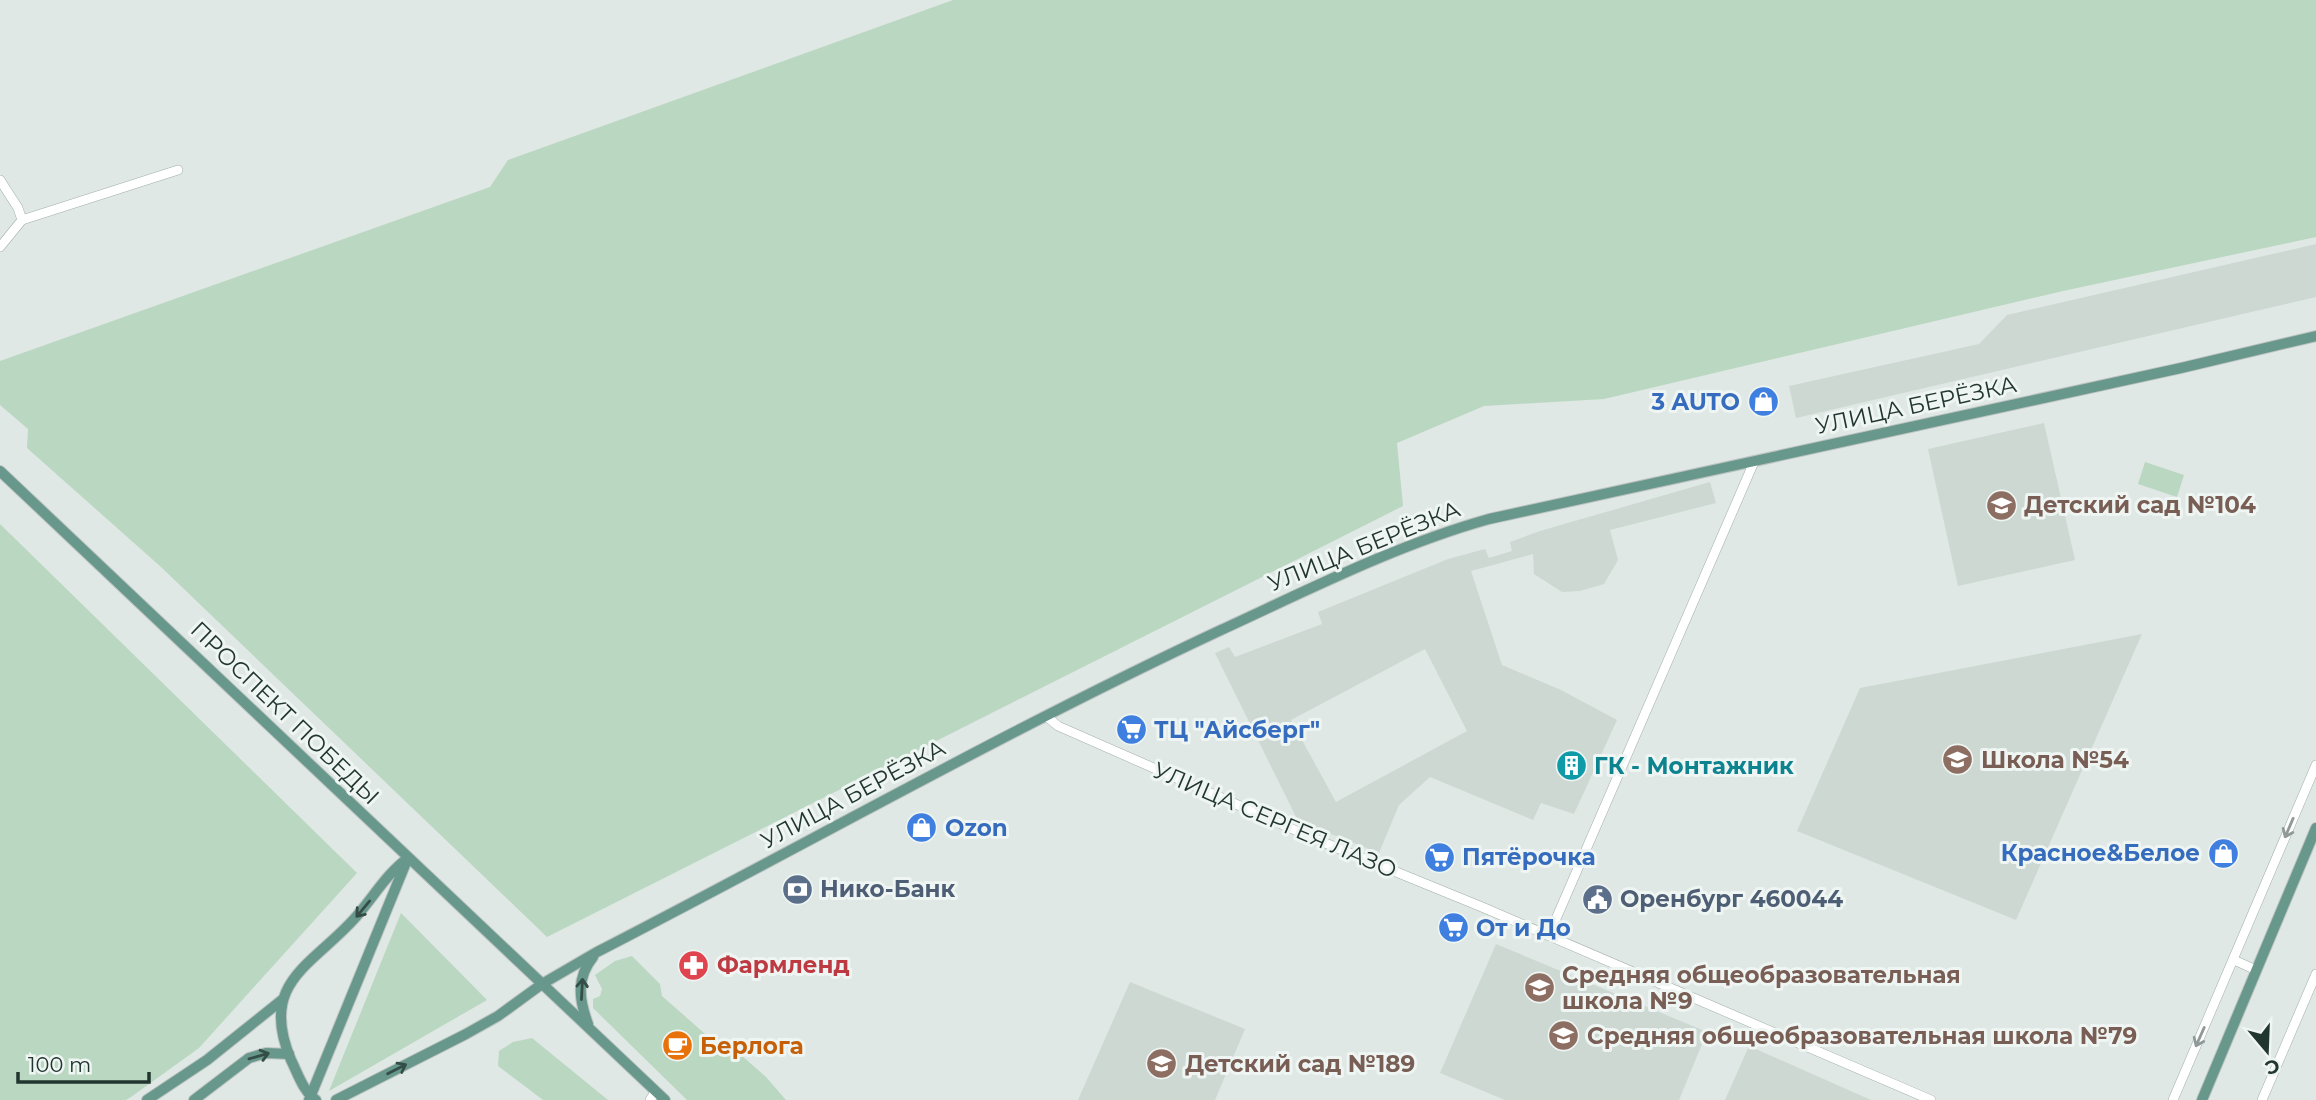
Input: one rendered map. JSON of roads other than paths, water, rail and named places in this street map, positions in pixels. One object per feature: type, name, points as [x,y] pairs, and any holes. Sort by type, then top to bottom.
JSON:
[{"type":"main road","name":"УЛИЦА БЕРЁЗКА","points":[[336,1100],[498,1016],[542,984],[597,952],[1046,716],[1161,658],[1293,597],[1447,531],[1530,509],[1754,462],[2316,336]]},
{"type":"main road","name":"ПРОСПЕКТ ПОБЕДЫ","points":[[0,471],[590,1028],[653,1095],[665,1100]]},
{"type":"main road","points":[[2202,1100],[2316,828]]},
{"type":"main road","points":[[312,1099],[289,1054],[282,1025],[282,1000],[289,983],[311,958],[347,927],[393,869],[408,858]]},
{"type":"main road","points":[[312,1099],[408,858]]},
{"type":"main road","points":[[590,1028],[581,1006],[580,984],[586,965],[597,952]]},
{"type":"main road","points":[[148,1100],[233,1041],[282,1000]]},
{"type":"main road","points":[[194,1100],[249,1058],[266,1052],[289,1054]]},
{"type":"street","points":[[0,247],[22,220],[178,170]]},
{"type":"street","points":[[0,180],[18,208],[22,220]]},
{"type":"street","points":[[1549,935],[1754,462]]},
{"type":"street","name":"УЛИЦА СЕРГЕЯ ЛАЗО","points":[[1046,716],[1058,726],[1213,796],[1549,935],[1931,1100]]},
{"type":"street","points":[[2173,1100],[2316,765]]},
{"type":"street","points":[[2234,960],[2256,970]]},
{"type":"street","points":[[2262,1100],[2316,974]]},
{"type":"place","name":"3 AUTO","points":[[1763,402]]},
{"type":"place","name":"Детский сад №104","points":[[2001,505]]},
{"type":"place","name":"ТЦ \"Айсберг\"","points":[[1131,730]]},
{"type":"place","name":"Школа №54","points":[[1958,760]]},
{"type":"place","name":"ГК - Монтажник","points":[[1571,766]]},
{"type":"place","name":"Ozon","points":[[922,828]]},
{"type":"place","name":"Красное&Белое","points":[[2223,853]]},
{"type":"place","name":"Пятёрочка","points":[[1439,857]]},
{"type":"place","name":"Нико-Банк","points":[[797,889]]},
{"type":"place","name":"Оренбург 460044","points":[[1597,899]]},
{"type":"place","name":"От и До","points":[[1453,928]]},
{"type":"place","name":"Фармленд","points":[[694,965]]},
{"type":"place","name":"Средняя общеобразовательная школа №9","points":[[1539,988]]},
{"type":"place","name":"Средняя общеобразовательная школа №79","points":[[1564,1036]]},
{"type":"place","name":"Берлога","points":[[677,1046]]},
{"type":"place","name":"Детский сад №189","points":[[1162,1064]]}]
